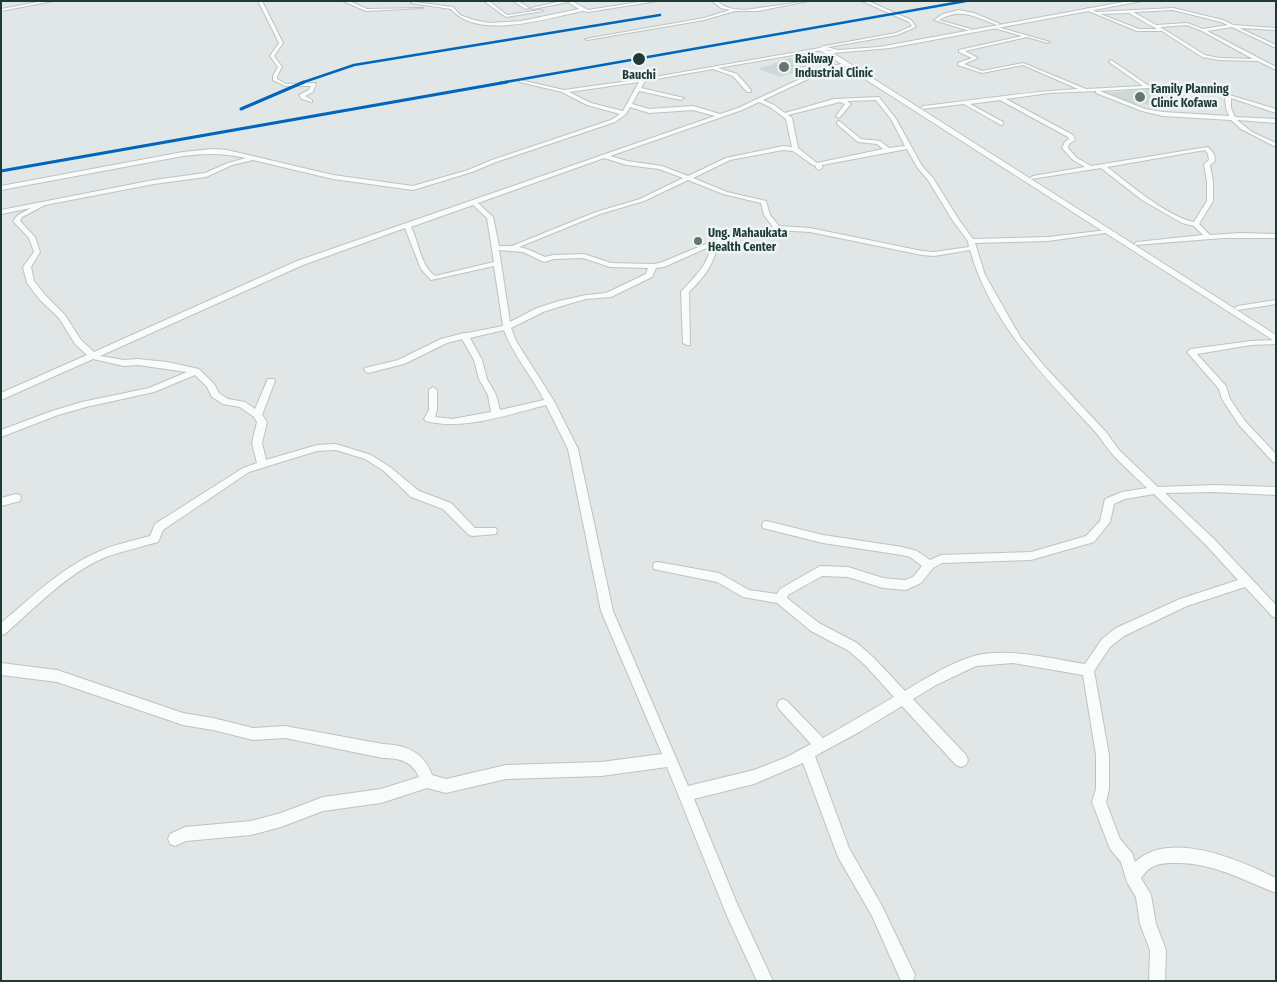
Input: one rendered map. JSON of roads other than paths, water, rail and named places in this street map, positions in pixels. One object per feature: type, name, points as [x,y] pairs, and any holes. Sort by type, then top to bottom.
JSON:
[{"type":"street","points":[[17,1],[29,5]]},
{"type":"street","points":[[1,10],[51,1]]},
{"type":"street","points":[[260,1],[281,43],[272,56],[280,67],[275,79],[282,84],[314,84],[311,91],[302,95],[310,101]]},
{"type":"street","points":[[345,1],[366,10],[428,8],[456,13],[463,17],[493,24],[655,1]]},
{"type":"street","points":[[487,2],[495,1]]},
{"type":"street","points":[[515,1],[527,8]]},
{"type":"street","points":[[543,1],[548,5],[576,7]]},
{"type":"street","points":[[500,12],[569,1],[583,10]]},
{"type":"street","points":[[714,1],[720,7],[733,11]]},
{"type":"street","points":[[587,39],[710,18],[733,11],[766,8],[806,1]]},
{"type":"street","points":[[830,50],[843,45],[905,32],[914,28],[910,20],[878,4],[864,1]]},
{"type":"street","points":[[830,50],[868,50],[1127,1]]},
{"type":"street","points":[[1090,8],[1140,1]]},
{"type":"street","points":[[487,2],[506,16],[576,7]]},
{"type":"street","points":[[413,3],[452,8],[456,13]]},
{"type":"street","points":[[760,4],[766,8]]},
{"type":"street","points":[[1090,8],[1096,13],[1138,30],[1163,30]]},
{"type":"street","points":[[970,30],[936,20],[939,15],[960,10],[996,26],[1048,42]]},
{"type":"street","points":[[1096,13],[1172,10],[1222,21],[1276,47]]},
{"type":"street","points":[[1129,12],[1163,30],[1204,56],[1219,59],[1259,60]]},
{"type":"street","points":[[974,21],[983,19]]},
{"type":"street","points":[[955,25],[964,23]]},
{"type":"street","points":[[1156,26],[1187,24],[1203,30],[1276,69]]},
{"type":"street","points":[[564,91],[643,80],[810,51],[876,46],[996,26]]},
{"type":"street","points":[[1203,30],[1233,26],[1276,29]]},
{"type":"street","points":[[1251,34],[1270,38]]},
{"type":"street","points":[[1027,36],[960,51],[976,58],[960,64],[982,72],[1023,64],[1086,90]]},
{"type":"street","points":[[830,50],[843,45]]},
{"type":"street","points":[[830,50],[844,63],[1276,341]]},
{"type":"street","points":[[830,50],[1276,333]]},
{"type":"street","points":[[1111,61],[1148,88]]},
{"type":"street","points":[[1,397],[94,357],[300,263],[720,116],[760,101],[817,73],[844,63]]},
{"type":"street","points":[[714,68],[735,75],[750,91]]},
{"type":"street","points":[[1,188],[200,151],[226,152],[333,177],[414,188],[601,126],[622,115],[643,80]]},
{"type":"street","points":[[522,81],[564,91],[588,104],[622,115],[693,108],[720,116]]},
{"type":"street","points":[[924,108],[1043,92],[1148,88],[1214,88],[1226,95],[1276,111]]},
{"type":"street","points":[[637,89],[681,98]]},
{"type":"street","points":[[1095,90],[1153,112],[1276,121]]},
{"type":"street","points":[[877,98],[876,96],[889,91]]},
{"type":"street","points":[[1226,95],[1230,118],[1244,129],[1276,145]]},
{"type":"street","points":[[785,114],[824,105],[831,101],[877,98]]},
{"type":"street","points":[[877,98],[893,119],[908,148],[945,200],[956,221],[972,244],[981,275],[1018,339],[1043,370],[1103,434],[1116,452],[1158,490],[1210,542],[1276,613]]},
{"type":"street","points":[[1000,98],[1071,136],[1072,140],[1067,143],[1066,148],[1075,159],[1090,168]]},
{"type":"street","points":[[839,116],[848,104],[842,100]]},
{"type":"street","points":[[760,101],[785,114],[791,122],[795,148]]},
{"type":"street","points":[[965,102],[1001,123]]},
{"type":"street","points":[[628,105],[649,111]]},
{"type":"street","points":[[678,109],[685,114]]},
{"type":"street","points":[[693,118],[700,123]]},
{"type":"street","points":[[840,124],[860,140],[878,142],[887,149]]},
{"type":"street","points":[[512,248],[598,213],[642,200],[719,162],[742,155],[783,148],[795,148],[817,166],[887,149],[908,148]]},
{"type":"street","points":[[1033,178],[1206,148],[1211,154],[1212,161],[1207,164],[1210,182],[1210,201],[1196,224]]},
{"type":"street","points":[[606,157],[627,163],[655,166],[689,177],[725,193],[764,202],[767,215],[777,228]]},
{"type":"street","points":[[1,212],[154,182],[206,175],[230,164],[254,159]]},
{"type":"street","points":[[1102,166],[1144,199],[1184,222],[1196,224],[1208,236]]},
{"type":"street","points":[[475,203],[490,217],[512,341],[550,400],[573,449],[607,611],[671,760],[732,911],[764,981]]},
{"type":"street","points":[[42,205],[20,216],[16,221],[32,237],[37,252],[27,267],[30,281],[43,298],[62,317],[78,342],[94,357],[124,362],[176,366],[196,372],[211,386],[215,395],[226,402],[242,404],[257,415],[262,422],[256,437],[256,446],[262,464]]},
{"type":"street","points":[[407,226],[413,235],[422,263],[429,276],[434,278],[497,263]]},
{"type":"street","points":[[495,248],[525,250],[544,260],[553,257],[584,256],[610,265],[653,266],[661,265],[716,242],[748,232],[777,228],[810,230],[934,254],[972,244],[1048,239],[1105,231]]},
{"type":"street","points":[[1137,244],[1208,236],[1254,234],[1276,236]]},
{"type":"street","points":[[687,343],[685,292],[709,266],[713,258],[716,242]]},
{"type":"street","points":[[368,370],[401,362],[434,344],[464,335],[508,327],[540,310],[562,303],[586,297],[608,295],[649,275],[653,266]]},
{"type":"street","points":[[1238,308],[1276,302]]},
{"type":"street","points":[[464,335],[478,360],[483,379],[492,395],[496,414]]},
{"type":"street","points":[[1276,341],[1191,352],[1223,388],[1226,399],[1242,422],[1276,460]]},
{"type":"street","points":[[1,434],[55,413],[85,404],[151,390],[196,372]]},
{"type":"street","points":[[257,415],[270,381]]},
{"type":"street","points":[[433,390],[433,410],[429,419],[452,422],[496,414],[550,400]]},
{"type":"street","points":[[1,630],[58,581],[82,565],[102,554],[154,539],[160,527],[180,512],[246,470],[317,448],[336,447],[368,457],[387,469],[415,494],[446,506],[473,532],[492,531]]},
{"type":"street","points":[[780,599],[784,592],[820,571],[848,572],[884,583],[906,584],[917,580],[929,565],[941,559],[1031,556],[1079,543],[1090,539],[1105,522],[1109,502],[1116,497],[1158,490],[1276,491]]},
{"type":"street","points":[[1,502],[16,498]]},
{"type":"street","points":[[768,525],[823,539],[902,551],[913,554],[929,565]]},
{"type":"street","points":[[658,566],[719,578],[747,594],[780,599],[815,627],[853,647],[870,661],[961,760]]},
{"type":"street","points":[[1157,981],[1158,950],[1148,924],[1143,895],[1132,877],[1127,858],[1115,844],[1100,802],[1104,790],[1102,760],[1088,670],[1106,642],[1120,632],[1184,602],[1246,582]]},
{"type":"street","points":[[1263,601],[1276,600]]},
{"type":"street","points":[[685,794],[754,777],[807,754],[932,681],[975,661],[1013,658],[1088,670]]},
{"type":"street","points":[[1,669],[57,676],[183,719],[253,734],[285,732],[383,751],[399,751],[413,758],[424,767],[427,781]]},
{"type":"street","points":[[782,705],[821,745]]},
{"type":"street","points":[[807,754],[843,852],[877,911],[889,941],[907,975]]},
{"type":"street","points":[[176,839],[184,834],[251,828],[281,820],[323,804],[381,796],[427,781],[446,786],[506,772],[601,769],[671,760]]},
{"type":"street","points":[[1132,877],[1150,859],[1179,856],[1224,862],[1276,886]]},
{"type":"place","name":"Bauchi","points":[[639,59]]},
{"type":"place","name":"Railway Industrial Clinic","points":[[784,67]]},
{"type":"place","name":"Family Planning Clinic Kofawa","points":[[1140,97]]},
{"type":"place","name":"Ung. Mahaukata Health Center","points":[[698,241]]}]
